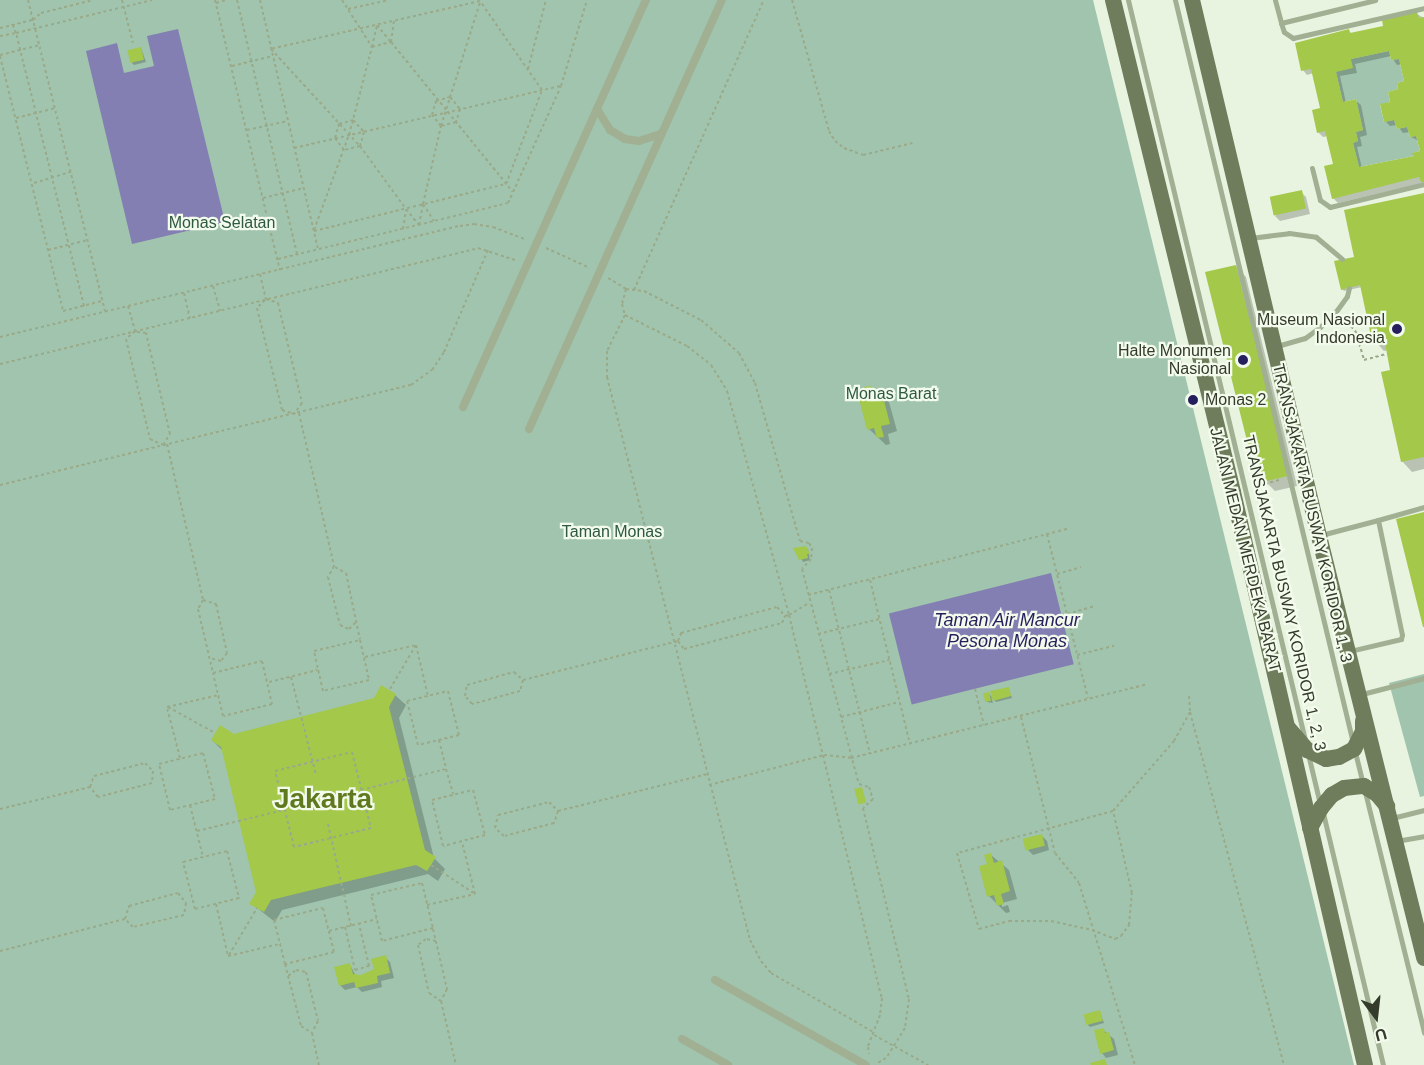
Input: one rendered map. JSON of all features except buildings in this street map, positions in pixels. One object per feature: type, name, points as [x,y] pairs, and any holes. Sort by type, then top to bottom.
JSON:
[{"type":"main road","name":"JALAN MEDAN MERDEKA BARAT","points":[[1113,0],[1288,728],[1365,1065]]},
{"type":"main road","points":[[1192,0],[1319,536],[1395,841],[1414,906],[1424,958]]},
{"type":"main road","points":[[1288,728],[1307,750],[1326,759],[1340,757],[1354,749],[1363,731],[1361,703]]},
{"type":"main road","points":[[1310,828],[1321,807],[1340,790],[1349,786],[1364,786],[1377,794],[1389,812]]},
{"type":"street","points":[[463,407],[646,0]]},
{"type":"street","points":[[529,429],[597,272],[722,0]]},
{"type":"street","points":[[597,109],[605,125],[625,139],[639,141],[661,134]]},
{"type":"street","points":[[715,980],[868,1060]]},
{"type":"street","points":[[682,1039],[728,1065]]},
{"type":"lane","name":"TRANSJAKARTA BUSWAY KORIDOR 1, 2, 3","points":[[1128,0],[1383,1065]]},
{"type":"lane","name":"TRANSJAKARTA BUSWAY KORIDOR 1, 3","points":[[1175,0],[1424,1033]]},
{"type":"lane","points":[[1275,0],[1284,32],[1293,38],[1424,9]]},
{"type":"lane","points":[[1281,23],[1376,0]]},
{"type":"lane","points":[[1312,168],[1320,200],[1330,207],[1424,184]]},
{"type":"lane","points":[[1248,238],[1289,233],[1316,237],[1342,260]]},
{"type":"lane","points":[[1275,346],[1305,338],[1337,310],[1349,288]]},
{"type":"lane","points":[[1319,536],[1424,507]]},
{"type":"lane","points":[[1348,651],[1401,639],[1402,635],[1378,520]]},
{"type":"lane","points":[[1361,703],[1424,678]]},
{"type":"lane","points":[[1389,812],[1424,810]]},
{"type":"lane","points":[[1395,841],[1424,836]]},
{"type":"path","points":[[28,0],[105,312]]},
{"type":"path","points":[[0,28],[33,20],[41,13],[93,0]]},
{"type":"path","points":[[122,0],[133,43]]},
{"type":"path","points":[[0,36],[152,0]]},
{"type":"path","points":[[226,0],[216,1],[280,270]]},
{"type":"path","points":[[237,0],[297,254]]},
{"type":"path","points":[[260,0],[318,249]]},
{"type":"path","points":[[342,0],[372,47]]},
{"type":"path","points":[[348,9],[389,0]]},
{"type":"path","points":[[528,69],[546,0]]},
{"type":"path","points":[[278,259],[508,203],[561,86],[587,0]]},
{"type":"path","points":[[634,290],[764,0]]},
{"type":"path","points":[[792,0],[829,131],[835,141],[844,148],[863,155],[913,144]]},
{"type":"path","points":[[271,49],[480,1]]},
{"type":"path","points":[[480,1],[542,90]]},
{"type":"path","points":[[419,225],[441,126],[480,1]]},
{"type":"path","points":[[391,42],[394,21]]},
{"type":"path","points":[[13,25],[84,306]]},
{"type":"path","points":[[377,25],[446,113],[456,122],[513,192]]},
{"type":"path","points":[[314,231],[349,135],[377,25]]},
{"type":"path","points":[[372,47],[391,42]]},
{"type":"path","points":[[40,45],[0,56],[63,311],[102,301]]},
{"type":"path","points":[[271,49],[360,146],[419,225]]},
{"type":"path","points":[[231,66],[273,56]]},
{"type":"path","points":[[294,148],[561,86]]},
{"type":"path","points":[[506,184],[542,90]]},
{"type":"path","points":[[436,100],[450,97]]},
{"type":"path","points":[[450,97],[460,109]]},
{"type":"path","points":[[432,116],[436,100]]},
{"type":"path","points":[[16,118],[56,108]]},
{"type":"path","points":[[456,122],[460,109]]},
{"type":"path","points":[[432,116],[441,126]]},
{"type":"path","points":[[339,124],[353,120]]},
{"type":"path","points":[[353,120],[364,132]]},
{"type":"path","points":[[247,130],[288,121]]},
{"type":"path","points":[[441,126],[456,122]]},
{"type":"path","points":[[335,138],[339,124]]},
{"type":"path","points":[[360,146],[364,132]]},
{"type":"path","points":[[335,138],[344,150]]},
{"type":"path","points":[[344,150],[360,146]]},
{"type":"path","points":[[32,183],[71,172]]},
{"type":"path","points":[[314,231],[506,184]]},
{"type":"path","points":[[263,198],[304,188]]},
{"type":"path","points":[[423,204],[435,221]]},
{"type":"path","points":[[403,229],[406,209]]},
{"type":"path","points":[[0,337],[474,224],[493,227],[536,244],[597,272],[626,289],[644,291],[700,320],[733,348],[750,370],[800,542],[809,543],[812,548],[811,559],[802,569],[808,595],[859,784],[869,787],[873,799],[863,808],[909,999],[904,1028],[895,1046],[886,1058],[874,1065]]},
{"type":"path","points":[[48,250],[88,240]]},
{"type":"path","points":[[0,364],[478,248],[527,264]]},
{"type":"path","points":[[0,484],[411,385],[421,379],[444,352],[488,250]]},
{"type":"path","points":[[260,274],[266,299]]},
{"type":"path","points":[[213,286],[220,311]]},
{"type":"path","points":[[626,289],[622,304],[625,315],[607,351],[607,377],[746,927],[761,961],[771,973],[928,1065]]},
{"type":"path","points":[[184,293],[190,318]]},
{"type":"path","points":[[266,299],[278,303],[302,404],[294,414]]},
{"type":"path","points":[[266,299],[257,308],[265,342],[282,410],[294,414]]},
{"type":"path","points":[[128,306],[135,332]]},
{"type":"path","points":[[1337,310],[1356,332],[1364,360],[1387,354]]},
{"type":"path","points":[[625,315],[687,346],[711,365],[728,391],[789,615],[882,998],[874,1034],[868,1047],[868,1060]]},
{"type":"path","points":[[165,444],[150,439],[126,339],[135,332],[146,333],[170,434],[165,444],[204,600],[198,609],[223,716],[273,704],[262,661],[213,673]]},
{"type":"path","points":[[299,413],[334,566],[328,577],[340,625],[350,629],[357,621]]},
{"type":"path","points":[[1246,488],[1291,477]]},
{"type":"path","points":[[808,595],[1070,528]]},
{"type":"path","points":[[1047,534],[1088,698]]},
{"type":"path","points":[[334,566],[345,573],[369,680],[323,691],[314,651],[360,640]]},
{"type":"path","points":[[1057,574],[1081,567]]},
{"type":"path","points":[[869,579],[910,744]]},
{"type":"path","points":[[829,590],[870,754]]},
{"type":"path","points":[[204,600],[216,604],[227,653],[221,661],[210,658]]},
{"type":"path","points":[[784,616],[805,607],[810,602]]},
{"type":"path","points":[[1067,614],[1095,606]]},
{"type":"path","points":[[777,607],[784,616],[783,623],[684,649],[678,641],[681,633],[777,607]]},
{"type":"path","points":[[818,634],[879,619]]},
{"type":"path","points":[[523,680],[678,641]]},
{"type":"path","points":[[364,658],[416,645]]},
{"type":"path","points":[[390,689],[416,645]]},
{"type":"path","points":[[416,645],[428,696]]},
{"type":"path","points":[[1077,655],[1114,646]]},
{"type":"path","points":[[829,674],[889,660]]},
{"type":"path","points":[[267,683],[318,670]]},
{"type":"path","points":[[514,672],[523,680],[520,691],[472,704],[465,696],[467,685],[514,672]]},
{"type":"path","points":[[291,677],[316,775]]},
{"type":"path","points":[[709,785],[824,755],[851,758],[870,754],[1147,684]]},
{"type":"path","points":[[975,689],[984,725]]},
{"type":"path","points":[[448,691],[459,735],[418,745],[407,701],[428,696],[448,691]]},
{"type":"path","points":[[167,707],[219,695]]},
{"type":"path","points":[[1189,696],[1190,712],[1284,1065]]},
{"type":"path","points":[[840,717],[900,702]]},
{"type":"path","points":[[167,707],[215,733]]},
{"type":"path","points":[[167,707],[180,759]]},
{"type":"path","points":[[1113,812],[1132,893],[1129,925],[1121,936],[1115,939],[1092,930],[1051,921],[1009,921],[979,929],[957,853],[1113,812],[1174,741],[1190,712]]},
{"type":"path","points":[[1021,716],[1055,853],[1079,884],[1135,1065]]},
{"type":"path","points":[[439,740],[453,794]]},
{"type":"path","points":[[352,752],[371,828],[294,847],[275,771],[313,762],[352,752]]},
{"type":"path","points":[[203,753],[214,799],[190,805],[170,810],[159,764],[203,753]]},
{"type":"path","points":[[145,763],[153,771],[152,783],[98,797],[90,787],[94,776],[145,763]]},
{"type":"path","points":[[362,790],[446,769]]},
{"type":"path","points":[[558,811],[706,774]]},
{"type":"path","points":[[0,809],[90,787]]},
{"type":"path","points":[[473,790],[485,835],[462,841],[443,846],[432,800],[473,790]]},
{"type":"path","points":[[549,802],[558,811],[554,823],[504,836],[495,828],[498,815],[549,802]]},
{"type":"path","points":[[190,805],[203,856]]},
{"type":"path","points":[[197,831],[285,809]]},
{"type":"path","points":[[328,824],[351,926]]},
{"type":"path","points":[[462,841],[475,894]]},
{"type":"path","points":[[227,851],[239,898],[195,909],[183,862],[203,856],[227,851]]},
{"type":"path","points":[[431,865],[475,894]]},
{"type":"path","points":[[433,928],[382,941],[371,895],[422,883],[433,928],[447,989],[441,1001],[456,1065]]},
{"type":"path","points":[[178,893],[186,903],[184,915],[133,927],[125,919],[129,906],[178,893]]},
{"type":"path","points":[[427,905],[475,894]]},
{"type":"path","points":[[216,904],[228,956]]},
{"type":"path","points":[[228,956],[257,908]]},
{"type":"path","points":[[285,964],[334,952],[323,908],[274,920],[279,944],[301,1026],[312,1033]]},
{"type":"path","points":[[0,951],[125,919]]},
{"type":"path","points":[[329,932],[377,920]]},
{"type":"path","points":[[345,927],[355,970],[369,966],[359,924]]},
{"type":"path","points":[[436,941],[426,939],[418,945],[429,993],[441,1001]]},
{"type":"path","points":[[228,956],[279,944]]},
{"type":"path","points":[[288,976],[296,970],[306,972],[318,1021],[312,1033],[319,1065]]},
{"type":"green space","name":"Taman Monas","points":[[0,0],[1093,0],[1354,1065],[0,1065]]},
{"type":"green space","points":[[1389,51],[1391,60],[1399,59],[1404,81],[1397,83],[1398,89],[1388,92],[1390,102],[1380,105],[1384,122],[1394,120],[1397,129],[1407,127],[1410,137],[1416,136],[1420,151],[1413,153],[1414,156],[1359,167],[1353,143],[1358,141],[1356,132],[1363,130],[1356,99],[1343,102],[1336,72],[1351,59]]},
{"type":"green space","points":[[1424,674],[1424,796],[1420,797],[1389,683]]},
{"type":"water","points":[[178,29],[225,222],[132,244],[86,51],[117,43],[124,73],[154,66],[147,36]]},
{"type":"water","name":"Taman Air Mancur Pesona Monas","points":[[1051,573],[1074,664],[912,705],[889,613]]},
{"type":"place","name":"Museum Nasional Indonesia","points":[[1397,329]]},
{"type":"place","name":"Halte Monumen Nasional","points":[[1243,360]]},
{"type":"place","name":"Monas 2","points":[[1193,400]]},
{"type":"district","name":"Jakarta","points":[[323,799]]},
{"type":"park label","name":"Monas Selatan","points":[[222,223]]},
{"type":"park label","name":"Monas Barat","points":[[891,394]]}]
